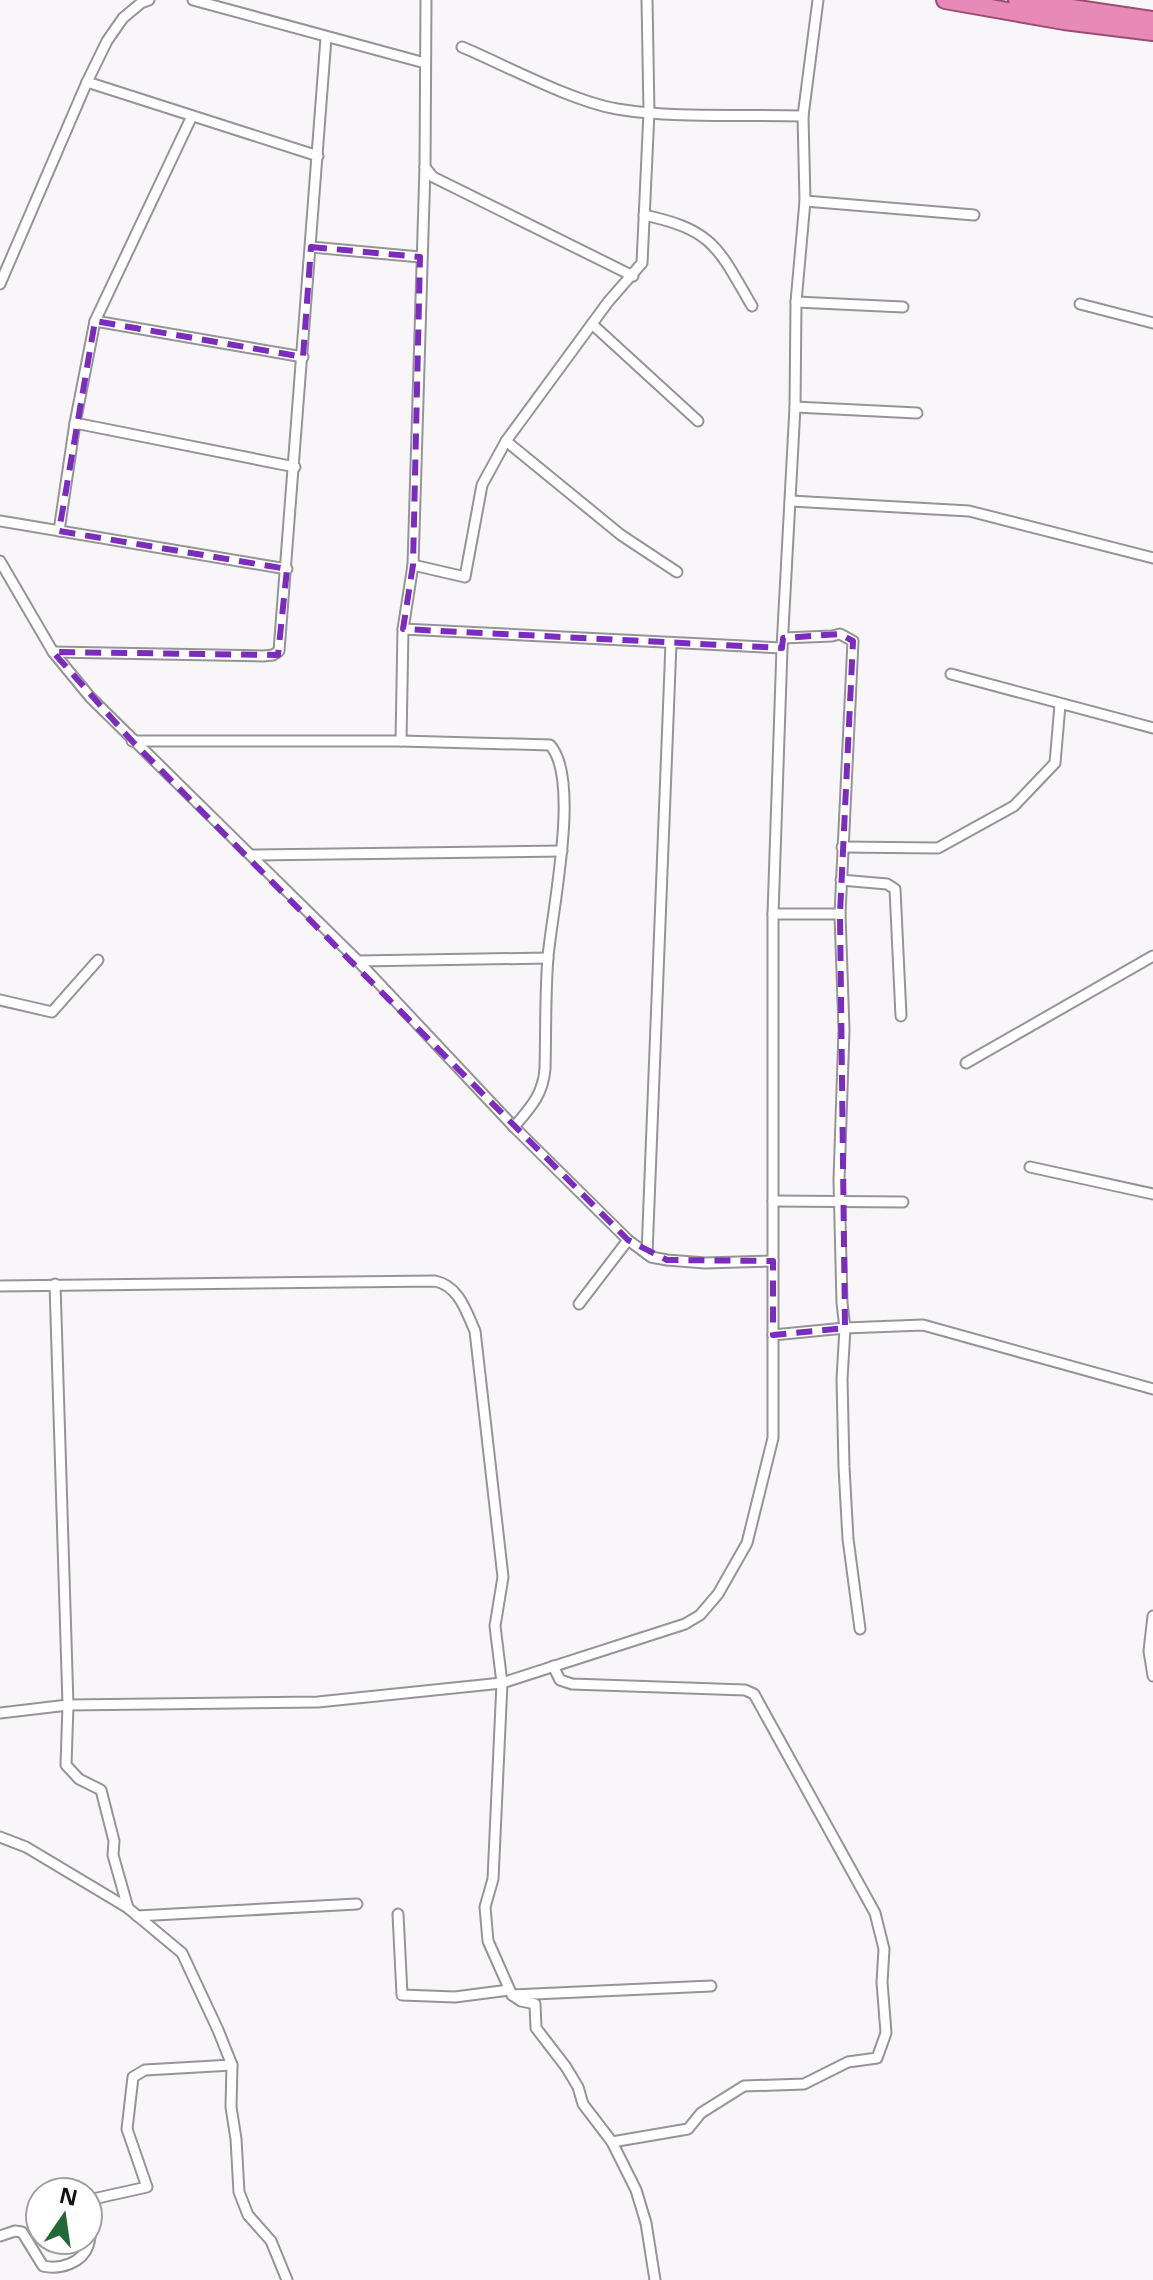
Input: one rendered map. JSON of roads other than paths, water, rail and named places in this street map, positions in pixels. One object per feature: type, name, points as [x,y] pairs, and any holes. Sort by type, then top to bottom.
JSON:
[{"type":"highway","points":[[945,0],[1064,21],[1153,32]]},
{"type":"highway","points":[[1017,0],[1153,20]]},
{"type":"street","points":[[0,284],[107,41],[123,18],[149,0]]},
{"type":"street","points":[[193,0],[425,63]]},
{"type":"street","points":[[401,741],[403,629],[413,565],[425,167],[426,0]]},
{"type":"street","points":[[413,565],[465,577],[482,485],[506,441],[608,302],[642,263],[649,112],[647,0]]},
{"type":"street","points":[[0,1713],[68,1705],[318,1702],[502,1683],[685,1624],[700,1615],[718,1594],[747,1543],[773,1438],[773,914],[782,643],[795,407],[796,302],[805,201],[803,116],[818,0]]},
{"type":"street","points":[[53,652],[273,655],[279,651],[326,38]]},
{"type":"street","points":[[462,47],[577,96],[615,108],[649,112],[803,116]]},
{"type":"street","points":[[87,82],[318,156]]},
{"type":"street","points":[[59,531],[75,423],[95,321],[192,116]]},
{"type":"street","points":[[425,167],[433,177],[633,276]]},
{"type":"street","points":[[805,201],[974,215]]},
{"type":"street","points":[[644,215],[677,222],[706,238],[730,269],[752,306]]},
{"type":"street","points":[[311,247],[420,257]]},
{"type":"street","points":[[796,302],[903,307]]},
{"type":"street","points":[[1080,304],[1153,323]]},
{"type":"street","points":[[95,321],[303,357]]},
{"type":"street","points":[[592,324],[698,421]]},
{"type":"street","points":[[795,407],[917,413]]},
{"type":"street","points":[[75,423],[295,467]]},
{"type":"street","points":[[506,441],[621,535],[677,572]]},
{"type":"street","points":[[791,501],[969,511],[1153,558]]},
{"type":"street","points":[[0,521],[287,569]]},
{"type":"street","points":[[0,561],[53,652],[90,697],[358,961],[514,1127],[628,1240],[647,1254],[683,1263],[773,1261]]},
{"type":"street","points":[[403,629],[671,643],[782,643],[840,634],[853,641],[840,914],[844,1030],[840,1200],[845,1328],[842,1379],[844,1467],[848,1539],[860,1629]]},
{"type":"street","points":[[647,1254],[671,643]]},
{"type":"street","points":[[951,674],[1153,728]]},
{"type":"street","points":[[842,847],[938,848],[1014,806],[1055,763],[1060,705]]},
{"type":"street","points":[[132,741],[401,741],[550,745],[563,769],[562,851],[548,958],[544,1086],[514,1127]]},
{"type":"street","points":[[251,855],[562,851]]},
{"type":"street","points":[[841,880],[887,884],[895,889],[901,1016]]},
{"type":"street","points":[[773,914],[840,914]]},
{"type":"street","points":[[966,1063],[1153,956]]},
{"type":"street","points":[[358,961],[548,958]]},
{"type":"street","points":[[0,1000],[52,1012],[98,960]]},
{"type":"street","points":[[1030,1167],[1153,1194]]},
{"type":"street","points":[[773,1201],[903,1202]]},
{"type":"street","points":[[579,1304],[628,1240]]},
{"type":"street","points":[[0,1286],[435,1281],[451,1288],[460,1300],[475,1331],[503,1577],[495,1626],[502,1683],[493,1879],[485,1907],[488,1941],[510,1993],[521,2001],[535,2004],[536,2028],[560,2056],[578,2087],[583,2104],[612,2142],[636,2190],[646,2223],[655,2280]]},
{"type":"street","points":[[55,1284],[68,1705],[66,1765],[79,1779],[101,1790],[114,1841],[113,1855],[128,1908]]},
{"type":"street","points":[[773,1335],[923,1325],[1153,1389]]},
{"type":"street","points":[[1153,1616],[1149,1651],[1153,1676]]},
{"type":"street","points":[[553,1666],[560,1680],[572,1684],[751,1692],[854,1871],[875,1913],[884,1949],[882,1982],[886,2033],[877,2058],[848,2062],[804,2084],[744,2086],[701,2113],[688,2129],[612,2142]]},
{"type":"street","points":[[0,1837],[26,1847],[128,1908],[182,1953],[232,2065],[231,2107],[239,2192],[250,2217],[271,2241],[287,2280]]},
{"type":"street","points":[[137,1916],[357,1904]]},
{"type":"street","points":[[398,1914],[402,1995],[455,1997],[711,1986]]},
{"type":"street","points":[[0,2236],[22,2232],[43,2266],[76,2261],[88,2247],[93,2199],[147,2187],[127,2129],[133,2077],[145,2070],[232,2065]]}]
